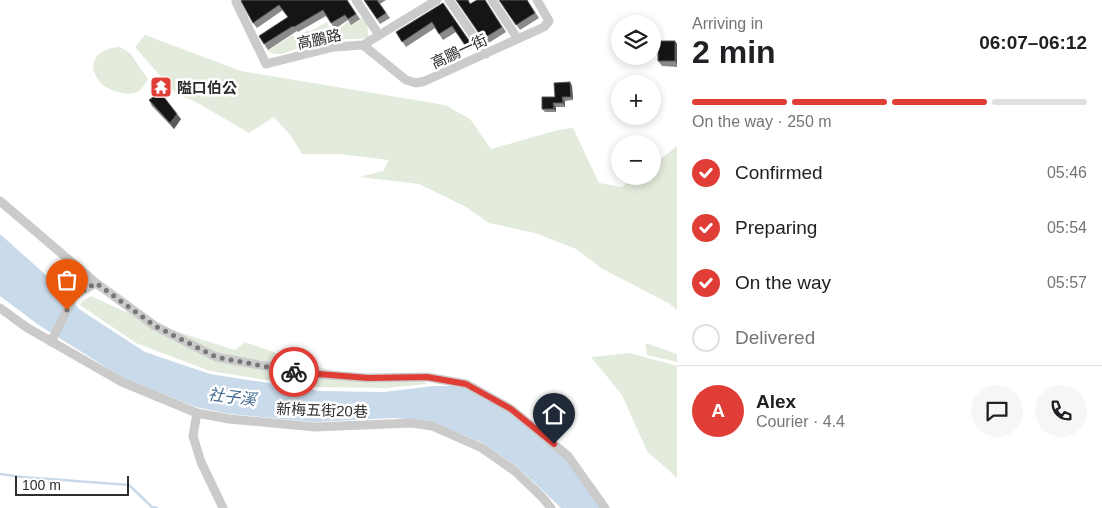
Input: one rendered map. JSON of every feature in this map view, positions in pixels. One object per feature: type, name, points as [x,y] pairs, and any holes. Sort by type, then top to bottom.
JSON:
[{"type":"street","name":"高鵬路","points":[[239,0],[236,2],[266,64],[334,47],[363,45],[437,0]]},
{"type":"street","points":[[356,0],[379,35]]},
{"type":"street","points":[[449,0],[486,54]]},
{"type":"street","points":[[492,0],[518,39]]},
{"type":"street","name":"高鵬一街","points":[[363,45],[406,80],[416,83],[425,81],[544,27],[549,21],[540,1]]},
{"type":"street","points":[[0,201],[96,283],[155,326],[216,357],[303,373],[368,378],[427,377],[466,384],[511,409],[568,456],[606,508]]},
{"type":"street","points":[[52,340],[74,296],[96,283]]},
{"type":"street","name":"新梅五街20巷","points":[[0,308],[26,327],[52,340],[122,382],[197,413],[229,419],[315,427],[412,423],[432,426],[482,448],[516,472],[551,508]]},
{"type":"street","points":[[197,413],[193,436],[202,462],[223,508]]},
{"type":"green space","points":[[362,18],[367,24],[369,38],[315,42],[282,54],[267,51],[293,35],[295,38],[327,22],[332,34],[349,21]]},
{"type":"green space","points":[[145,35],[241,71],[445,105],[470,119],[491,149],[558,130],[573,128],[599,183],[622,187],[625,185],[661,185],[661,159],[677,146],[677,310],[670,304],[601,268],[576,249],[535,233],[489,223],[466,207],[419,184],[360,177],[383,171],[389,160],[338,154],[302,154],[291,136],[274,117],[249,133],[196,102],[176,94],[135,47]]},
{"type":"green space","points":[[120,47],[130,53],[148,79],[141,89],[135,93],[126,94],[111,90],[103,85],[95,75],[93,68],[96,57],[106,50]]},
{"type":"green space","points":[[91,296],[162,326],[235,350],[245,342],[366,381],[421,380],[427,384],[384,388],[312,387],[210,371],[136,343],[80,305]]},
{"type":"green space","points":[[645,343],[677,354],[677,362],[647,355]]},
{"type":"green space","points":[[630,353],[677,366],[677,478],[647,451],[622,395],[591,357]]},
{"type":"water","points":[[0,234],[65,292],[79,309],[145,352],[210,374],[319,391],[384,392],[434,386],[466,386],[512,412],[566,457],[602,508],[561,508],[520,469],[483,443],[430,421],[394,418],[314,422],[229,414],[196,407],[125,379],[40,326],[0,296]]},
{"type":"building","points":[[242,0],[347,0],[356,14],[348,19],[345,15],[331,23],[323,10],[264,44],[259,36],[288,17],[279,5],[253,23]]},
{"type":"building","points":[[364,0],[377,0],[386,13],[377,19]]},
{"type":"building","points":[[456,0],[468,0],[470,4],[477,0],[485,0],[502,27],[483,39]]},
{"type":"building","points":[[499,0],[527,0],[535,13],[516,25]]},
{"type":"building","points":[[443,3],[470,42],[465,45],[452,26],[439,34],[432,22],[402,42],[396,32]]},
{"type":"building","points":[[661,41],[675,41],[675,61],[661,61]]},
{"type":"building","points":[[570,82],[571,97],[562,97],[563,103],[553,103],[554,109],[542,109],[542,97],[555,97],[554,83]]},
{"type":"building","points":[[160,92],[177,114],[170,123],[149,100]]},
{"type":"waterway","name":"社子溪","points":[[0,474],[129,485],[152,507],[157,508]]},
{"type":"way so far","points":[[67,310],[74,296],[96,283],[155,326],[216,357],[294,372]]},
{"type":"place","name":"隘口伯公","points":[[161,87]]},
{"type":"route","points":[[294,372],[368,378],[427,377],[466,384],[511,409],[554,444]]}]
